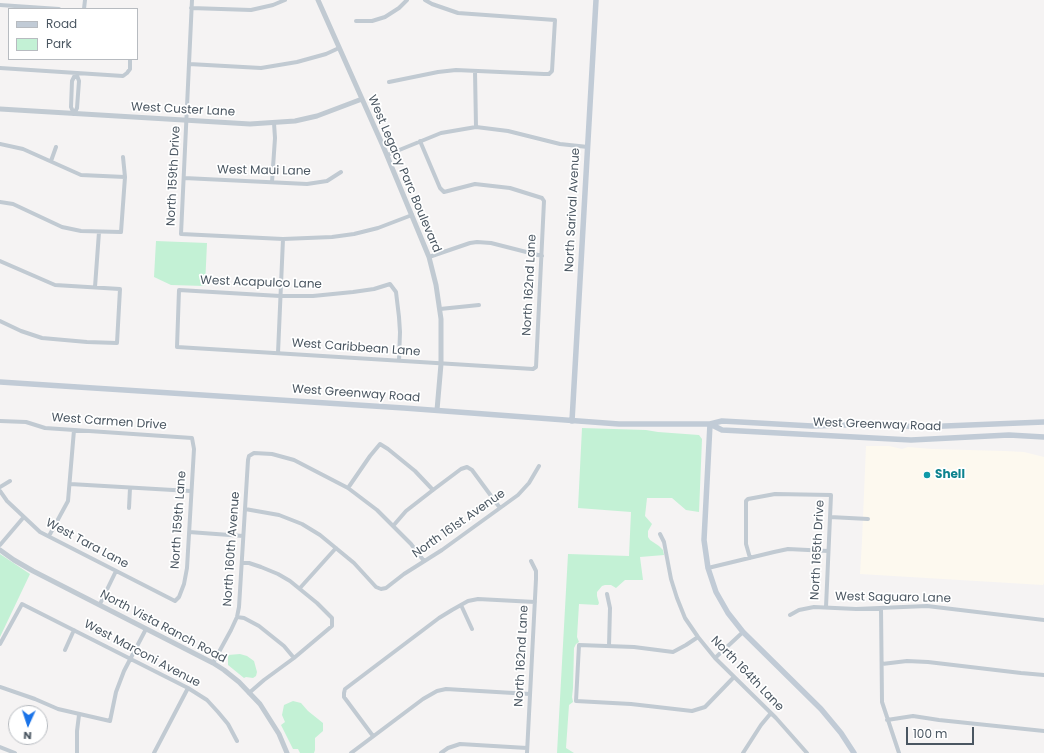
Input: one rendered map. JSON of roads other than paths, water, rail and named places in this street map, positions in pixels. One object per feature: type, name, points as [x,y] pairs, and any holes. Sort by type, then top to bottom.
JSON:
[{"type":"main road","name":"North Sarival Avenue","points":[[572,421],[596,0]]},
{"type":"main road","name":"West Greenway Road","points":[[0,382],[437,410],[619,424],[710,424],[722,422],[812,426],[880,424],[920,427],[1044,422]]},
{"type":"main road","name":"West Greenway Road","points":[[710,424],[722,430],[911,440],[1009,435],[1044,437]]},
{"type":"main road","points":[[710,424],[704,526],[708,568],[713,585],[724,606],[743,632],[825,713],[841,733],[854,753]]},
{"type":"street","name":"North 159th Drive","points":[[192,0],[181,234],[283,239]]},
{"type":"street","points":[[192,8],[251,10],[273,5],[285,0]]},
{"type":"street","name":"West Legacy Parc Boulevard","points":[[318,0],[387,155],[428,257],[436,285],[440,309],[441,364],[437,410]]},
{"type":"street","points":[[356,21],[372,21],[385,17],[399,8],[407,0]]},
{"type":"street","points":[[389,82],[438,72],[456,70],[549,74],[552,71],[555,20],[458,13],[425,0]]},
{"type":"street","points":[[0,5],[44,8]]},
{"type":"street","points":[[189,64],[261,68],[297,62],[326,54],[339,48]]},
{"type":"street","points":[[0,68],[123,76],[127,74],[130,69],[130,60]]},
{"type":"street","points":[[475,71],[476,127]]},
{"type":"street","points":[[74,114],[70,107],[72,80],[76,72]]},
{"type":"street","points":[[74,114],[77,108],[79,81],[76,72]]},
{"type":"street","points":[[72,90],[78,90]]},
{"type":"street","name":"West Custer Lane","points":[[0,109],[250,124],[295,121],[317,116],[362,99]]},
{"type":"street","points":[[272,182],[275,138],[274,123]]},
{"type":"street","points":[[387,155],[442,133],[476,127],[508,131],[560,144],[588,147]]},
{"type":"street","name":"North 162nd Lane","points":[[420,141],[440,188],[444,192],[475,184],[510,188],[542,198],[544,201],[536,367],[533,370]]},
{"type":"street","points":[[0,144],[23,149],[81,175],[125,177]]},
{"type":"street","points":[[51,161],[56,147]]},
{"type":"street","points":[[0,202],[13,204],[62,227],[81,231],[121,232],[125,177],[123,158]]},
{"type":"street","name":"West Maui Lane","points":[[184,178],[307,184],[327,181],[341,172]]},
{"type":"street","points":[[278,353],[283,239],[317,238],[354,234],[378,228],[412,215]]},
{"type":"street","points":[[95,287],[99,232]]},
{"type":"street","points":[[428,257],[477,242],[491,243],[542,256]]},
{"type":"street","points":[[0,262],[55,284],[120,289],[117,343],[42,338],[21,331],[0,321]]},
{"type":"street","name":"West Acapulco Lane","points":[[177,347],[179,290],[280,296],[329,295],[374,289],[390,284],[396,292],[399,317],[399,361]]},
{"type":"street","points":[[440,309],[479,305]]},
{"type":"street","name":"West Caribbean Lane","points":[[177,347],[533,370]]},
{"type":"street","name":"West Carmen Drive","points":[[0,421],[26,422],[45,428],[192,438]]},
{"type":"street","points":[[49,536],[68,501],[74,430]]},
{"type":"street","name":"North 159th Lane","points":[[175,601],[179,597],[184,584],[187,568],[190,491],[194,449],[192,438]]},
{"type":"street","points":[[424,561],[411,544],[378,510],[348,488],[380,444],[415,471],[433,490]]},
{"type":"street","name":"North 160th Avenue","points":[[213,663],[231,630],[237,617],[239,607],[249,456],[254,453],[272,454],[294,460],[348,488]]},
{"type":"street","points":[[393,526],[406,511],[468,465],[500,508]]},
{"type":"street","name":"North 161st Avenue","points":[[336,548],[362,571],[376,587],[381,589],[386,588],[524,490],[533,478],[539,466]]},
{"type":"street","points":[[0,487],[10,481]]},
{"type":"street","points":[[70,484],[190,491]]},
{"type":"street","points":[[129,508],[130,488]]},
{"type":"street","name":"West Tara Lane","points":[[0,491],[23,518],[40,532],[175,601]]},
{"type":"street","name":"North 165th Drive","points":[[750,558],[746,544],[746,502],[748,499],[775,494],[831,495],[826,607]]},
{"type":"street","points":[[245,509],[279,515],[302,524],[320,535],[336,548],[300,588]]},
{"type":"street","points":[[830,517],[868,519]]},
{"type":"street","points":[[0,544],[23,518]]},
{"type":"street","points":[[189,532],[243,536]]},
{"type":"street","name":"North 164th Lane","points":[[660,534],[664,542],[671,579],[677,598],[686,618],[698,637],[715,658],[771,713],[807,753]]},
{"type":"street","name":"North Vista Ranch Road","points":[[0,550],[33,571],[213,663],[240,682],[267,714],[279,734],[287,753]]},
{"type":"street","points":[[708,568],[788,550],[828,551]]},
{"type":"street","name":"North 162nd Lane","points":[[527,751],[536,571],[531,561]]},
{"type":"street","points":[[242,563],[249,563],[278,574],[300,588],[332,618],[332,626],[249,693]]},
{"type":"street","points":[[100,604],[116,571]]},
{"type":"street","points":[[607,594],[610,608],[609,646]]},
{"type":"street","points":[[373,736],[344,697],[345,689],[419,633],[452,610],[468,601],[478,599],[535,602]]},
{"type":"street","name":"West Marconi Avenue","points":[[0,644],[22,604],[188,688],[207,700],[228,724],[236,741]]},
{"type":"street","points":[[461,605],[472,629]]},
{"type":"street","name":"West Saguaro Lane","points":[[790,615],[799,610],[814,607],[856,609],[912,606],[941,607],[1044,620]]},
{"type":"street","points":[[882,608],[882,702],[899,753]]},
{"type":"street","points":[[237,617],[244,618],[259,626],[284,646],[294,658]]},
{"type":"street","points":[[0,687],[36,699],[58,709],[110,721],[116,692],[130,659],[146,628]]},
{"type":"street","points":[[65,650],[74,630]]},
{"type":"street","points":[[715,658],[743,632]]},
{"type":"street","points":[[698,637],[673,652],[634,647],[579,645],[576,701],[631,704],[692,711],[705,707],[734,677]]},
{"type":"street","points":[[882,664],[907,661],[928,662],[1044,675]]},
{"type":"street","points":[[154,753],[188,688]]},
{"type":"street","points":[[351,753],[423,699],[446,689],[530,694]]},
{"type":"street","points":[[743,753],[761,725],[771,713]]},
{"type":"street","points":[[77,753],[79,715]]},
{"type":"street","points":[[888,720],[914,716],[1044,731]]},
{"type":"street","points":[[441,753],[448,748],[460,744],[527,751]]},
{"type":"street","points":[[0,747],[15,753]]},
{"type":"place","name":"Shell","points":[[927,475]]}]
